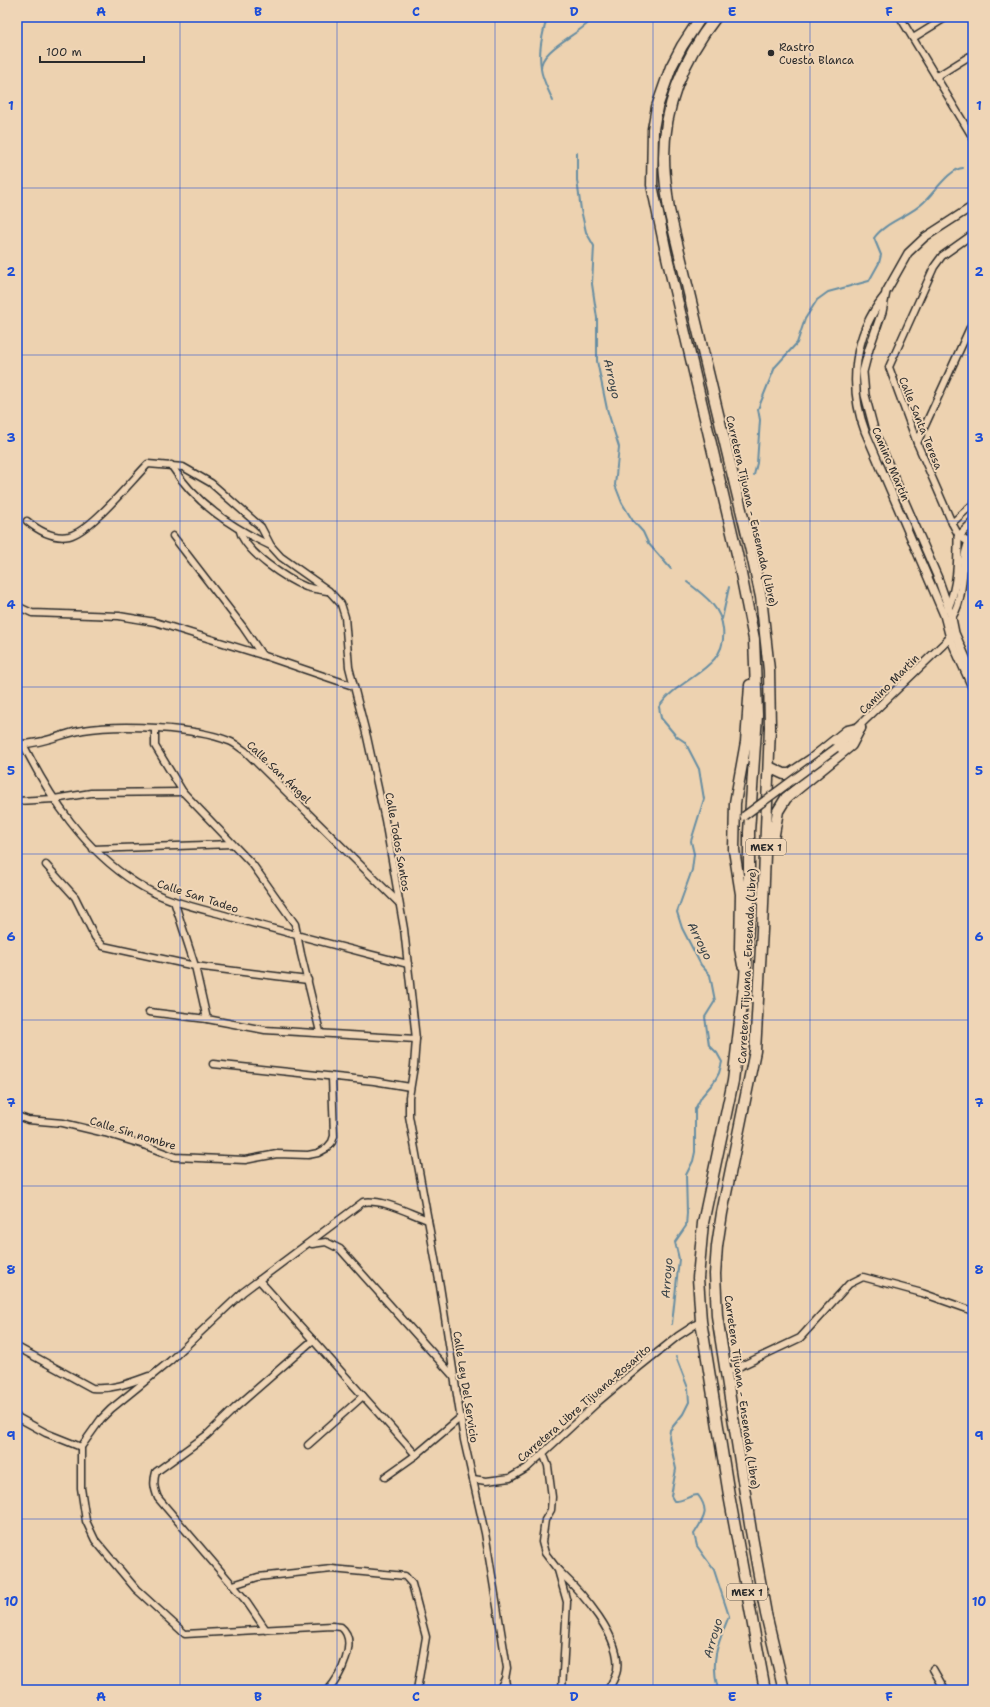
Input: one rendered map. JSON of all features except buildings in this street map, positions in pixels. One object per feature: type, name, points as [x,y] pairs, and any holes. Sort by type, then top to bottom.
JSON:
[{"type":"highway","name":"Carretera Tijuana - Ensenada (Libre)","points":[[701,17],[682,46],[671,67],[657,108],[652,129],[652,185],[666,257],[737,554],[754,640],[756,715],[750,825],[750,907],[745,978],[733,1080],[703,1223],[699,1261],[701,1321],[730,1502],[765,1690]]},
{"type":"highway","name":"Carretera Tijuana - Ensenada (Libre)","points":[[716,17],[698,42],[679,78],[668,121],[664,160],[669,210],[761,597],[769,670],[769,767],[766,852],[755,1051],[717,1246],[715,1274],[717,1316],[751,1531],[766,1614],[784,1690]]},
{"type":"highway","points":[[745,978],[740,949],[741,894],[734,850],[734,822],[735,803],[746,742],[750,688],[756,670]]},
{"type":"highway","points":[[769,767],[784,774],[790,774],[811,760],[847,731],[860,728]]},
{"type":"highway","points":[[766,852],[773,840],[778,811],[786,798],[851,744],[860,728]]},
{"type":"street","points":[[900,17],[973,138]]},
{"type":"street","points":[[912,38],[947,17]]},
{"type":"street","points":[[936,76],[973,54]]},
{"type":"street","name":"Camino Martín","points":[[952,636],[865,431],[856,401],[855,380],[857,358],[874,309],[884,296],[893,277],[913,247],[925,237],[973,206]]},
{"type":"street","name":"Calle Santa Teresa","points":[[958,536],[917,443],[890,372],[890,362],[937,262],[973,234]]},
{"type":"street","name":"Camino Martín","points":[[884,296],[882,312],[869,349],[864,372],[868,412],[875,433],[933,566],[949,607],[952,618],[952,636]]},
{"type":"street","points":[[917,443],[973,321]]},
{"type":"street","points":[[27,521],[39,531],[48,534],[68,536],[76,534],[85,528],[113,501],[148,464],[171,465],[183,467],[198,474],[223,492],[261,527],[271,546]]},
{"type":"street","points":[[171,465],[192,493],[240,531],[271,546],[296,569],[329,591]]},
{"type":"street","points":[[952,523],[973,504]]},
{"type":"street","points":[[944,615],[949,607],[954,592],[958,571],[958,536],[973,522]]},
{"type":"street","points":[[240,531],[246,545],[293,581],[309,588],[329,591]]},
{"type":"street","points":[[173,536],[243,627],[262,655]]},
{"type":"street","points":[[946,624],[952,618],[960,594],[970,539],[958,536]]},
{"type":"street","name":"Calle Todos Santos","points":[[329,591],[341,604],[345,617],[349,668],[368,738],[394,866],[408,964],[416,1039],[414,1066],[410,1087]]},
{"type":"street","points":[[17,606],[32,612],[118,616],[149,621],[262,655],[353,686]]},
{"type":"street","points":[[952,636],[973,674]]},
{"type":"street","points":[[952,636],[973,689]]},
{"type":"street","name":"Camino Martin","points":[[734,822],[836,748],[860,728],[952,636]]},
{"type":"street","name":"Calle San Ángel","points":[[20,744],[93,729],[155,729],[197,733],[230,741],[245,751],[399,903]]},
{"type":"street","points":[[155,729],[156,746],[182,792],[253,866],[295,924],[320,1032]]},
{"type":"street","name":"Calle San Tadeo","points":[[20,744],[69,821],[93,849],[136,883],[154,893],[174,901],[299,937],[408,964]]},
{"type":"street","points":[[17,802],[54,799],[91,793],[182,792]]},
{"type":"street","points":[[93,849],[232,844]]},
{"type":"street","points":[[46,865],[76,897],[95,937],[103,946],[195,966],[308,980]]},
{"type":"street","points":[[174,901],[195,966],[207,1019]]},
{"type":"street","points":[[148,1012],[207,1019],[265,1030],[320,1032],[416,1039]]},
{"type":"street","points":[[213,1064],[410,1087]]},
{"type":"street","name":"Calle Sin nombre","points":[[17,1116],[28,1120],[64,1123],[105,1133],[141,1144],[175,1157],[245,1160],[277,1154],[308,1155],[318,1153],[327,1148],[332,1142],[334,1136],[332,1078]]},
{"type":"street","name":"Calle Ley Del Servicio","points":[[410,1087],[409,1116],[428,1220],[464,1440],[485,1534],[507,1668],[505,1679],[508,1690]]},
{"type":"street","points":[[328,1690],[338,1679],[344,1666],[348,1646],[345,1630],[340,1627],[332,1626],[185,1634],[136,1589],[95,1540],[86,1521],[81,1488],[81,1447],[101,1419],[200,1334],[243,1292],[363,1202],[370,1201],[387,1205],[428,1220]]},
{"type":"street","points":[[309,1244],[326,1242],[340,1249],[454,1377]]},
{"type":"street","points":[[726,1373],[800,1338],[849,1284],[859,1278],[863,1277],[898,1286],[973,1311]]},
{"type":"street","points":[[259,1280],[416,1456]]},
{"type":"street","name":"Carretera Libre Tijuana-Rosarito","points":[[473,1479],[486,1481],[510,1478],[527,1468],[638,1368],[678,1336],[701,1321]]},
{"type":"street","points":[[266,1630],[257,1614],[158,1498],[154,1490],[154,1480],[156,1472],[207,1435],[234,1408],[313,1340]]},
{"type":"street","points":[[17,1347],[92,1388],[103,1389],[124,1385],[152,1375]]},
{"type":"street","points":[[308,1445],[362,1396]]},
{"type":"street","points":[[17,1417],[46,1433],[81,1447]]},
{"type":"street","points":[[385,1477],[416,1456],[461,1417]]},
{"type":"street","points":[[543,1453],[548,1466],[552,1496],[551,1510],[545,1520],[542,1542],[545,1553],[558,1570],[574,1585],[602,1622],[615,1648],[617,1672],[608,1690]]},
{"type":"street","points":[[233,1585],[258,1576],[332,1569],[405,1576],[412,1584],[426,1637],[417,1690]]},
{"type":"street","points":[[558,1570],[567,1602],[562,1690]]},
{"type":"street","points":[[933,1669],[945,1690]]},
{"type":"street","points":[[499,1690],[505,1679]]},
{"type":"waterway","points":[[541,67],[541,48],[547,17]]},
{"type":"waterway","name":"Arroyo","points":[[553,101],[544,81],[541,69],[542,62],[554,48],[581,29],[594,17]]},
{"type":"waterway","name":"Arroyo","points":[[577,153],[577,180],[581,210],[586,232],[594,246],[592,284],[597,318],[597,361],[607,409],[619,447],[615,485],[622,503],[633,521],[643,532],[648,543],[671,569]]},
{"type":"waterway","points":[[754,475],[757,463],[760,420],[758,409],[775,367],[797,343],[805,319],[817,300],[828,292],[869,281],[879,263],[881,255],[874,238],[891,223],[918,207],[953,172],[963,168]]},
{"type":"waterway","name":"Arroyo","points":[[672,1324],[679,1259],[675,1242],[686,1226],[686,1175],[693,1161],[695,1152],[695,1109],[702,1096],[714,1082],[719,1073],[722,1062],[717,1053],[709,1045],[705,1017],[715,1001],[710,975],[701,965],[682,928],[677,912],[692,870],[694,854],[691,841],[704,799],[699,769],[685,742],[676,736],[661,718],[659,707],[668,696],[710,664],[718,654],[723,643],[722,621],[719,614],[711,602],[687,582]]},
{"type":"waterway","points":[[722,619],[729,587]]},
{"type":"waterway","name":"Arroyo","points":[[676,1357],[688,1388],[689,1402],[683,1414],[670,1430],[669,1438],[676,1469],[671,1496],[674,1501],[677,1501],[698,1495],[705,1510],[703,1519],[694,1534],[697,1546],[714,1570],[729,1616],[716,1652],[715,1670],[718,1690]]},
{"type":"place","name":"Rastro Cuesta Blanca","points":[[771,53]]}]
